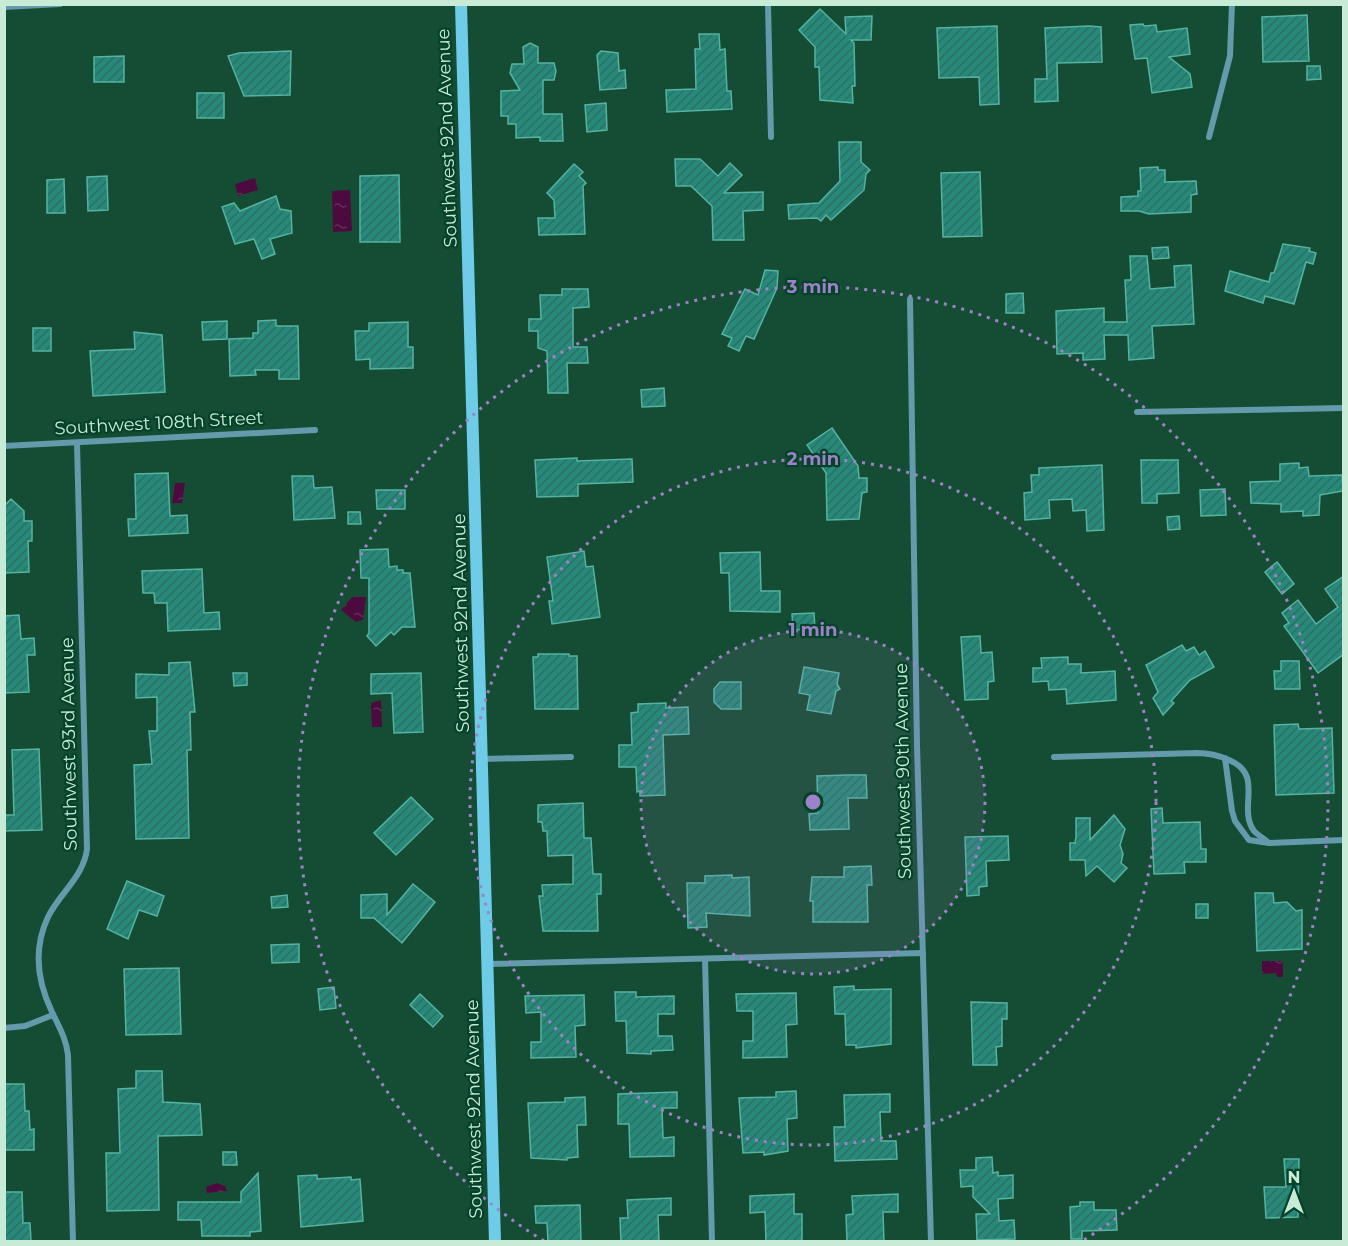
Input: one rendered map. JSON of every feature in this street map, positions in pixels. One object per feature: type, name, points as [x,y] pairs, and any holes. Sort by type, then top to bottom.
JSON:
[{"type":"street","points":[[4,7],[60,4]]},
{"type":"street","name":"Southwest 92nd Avenue","points":[[462,4],[495,1242]]},
{"type":"street","points":[[768,4],[771,136]]},
{"type":"street","points":[[1209,137],[1230,56],[1232,4]]},
{"type":"street","name":"Southwest 90th Avenue","points":[[910,299],[931,1242]]},
{"type":"street","points":[[1137,412],[1344,408]]},
{"type":"street","name":"Southwest 108th Street","points":[[4,446],[315,430]]},
{"type":"street","name":"Southwest 93rd Avenue","points":[[73,1242],[68,1055],[63,1032],[41,987],[38,949],[49,914],[74,879],[85,859],[87,849],[77,443]]},
{"type":"street","points":[[1054,757],[1204,753],[1225,758],[1236,763],[1246,773],[1251,823],[1255,831],[1269,843]]},
{"type":"street","points":[[482,759],[571,757]]},
{"type":"street","points":[[1225,758],[1234,821],[1249,840],[1269,843],[1344,840]]},
{"type":"street","points":[[488,964],[923,953]]},
{"type":"street","points":[[705,959],[712,1242]]},
{"type":"street","points":[[4,1028],[25,1026],[53,1015]]},
{"type":"water","points":[[255,178],[258,190],[238,196],[235,184]]},
{"type":"water","points":[[350,190],[352,231],[333,232],[332,191]]},
{"type":"water","points":[[175,483],[185,483],[182,503],[172,503]]},
{"type":"water","points":[[352,597],[366,597],[363,620],[356,622],[341,610]]},
{"type":"water","points":[[381,700],[382,727],[372,727],[371,703]]},
{"type":"water","points":[[1262,961],[1283,961],[1283,977],[1277,977],[1276,973],[1262,974]]},
{"type":"water","points":[[217,1183],[225,1186],[227,1191],[207,1193],[206,1187]]},
{"type":"building","points":[[820,9],[846,34],[845,17],[872,16],[871,40],[851,40],[854,43],[853,103],[820,100],[819,67],[815,67],[815,47],[799,30]]},
{"type":"building","points":[[1307,15],[1309,61],[1263,62],[1262,17]]},
{"type":"building","points":[[1143,24],[1144,26],[1156,25],[1157,32],[1187,28],[1190,54],[1169,57],[1190,74],[1192,87],[1152,93],[1147,58],[1135,59],[1131,34],[1130,25]]},
{"type":"building","points":[[997,26],[999,104],[980,105],[979,77],[939,78],[937,28]]},
{"type":"building","points":[[1101,27],[1102,62],[1057,63],[1058,101],[1035,102],[1035,79],[1047,79],[1045,28]]},
{"type":"building","points":[[699,34],[719,34],[720,50],[725,49],[727,91],[731,91],[732,109],[667,112],[666,90],[696,89],[695,49],[700,49]]},
{"type":"building","points":[[530,43],[538,47],[538,63],[554,63],[556,71],[554,80],[543,80],[543,114],[562,114],[563,141],[540,141],[540,137],[516,138],[516,124],[508,124],[508,116],[501,116],[501,91],[520,90],[510,73],[512,64],[524,64],[523,47]]},
{"type":"building","points":[[291,51],[290,95],[244,96],[228,56],[239,53]]},
{"type":"building","points":[[601,51],[618,53],[619,71],[625,70],[626,88],[600,90],[597,55]]},
{"type":"building","points":[[124,56],[124,82],[94,82],[94,57]]},
{"type":"building","points":[[1307,66],[1320,66],[1321,79],[1307,80]]},
{"type":"building","points":[[197,93],[224,93],[224,118],[197,118]]},
{"type":"building","points":[[606,103],[607,130],[587,132],[585,105]]},
{"type":"building","points":[[839,142],[861,142],[861,162],[870,170],[866,174],[864,190],[831,220],[826,215],[821,221],[817,218],[789,219],[788,205],[819,203],[840,181]]},
{"type":"building","points":[[675,159],[700,159],[718,176],[730,163],[742,175],[724,193],[763,192],[763,210],[743,211],[744,240],[713,240],[712,206],[691,186],[676,186]]},
{"type":"building","points":[[574,164],[583,172],[579,176],[586,183],[583,186],[585,234],[539,235],[538,218],[555,218],[554,200],[547,193]]},
{"type":"building","points":[[1158,167],[1158,170],[1165,170],[1165,182],[1196,181],[1197,194],[1191,195],[1191,212],[1149,214],[1139,211],[1121,211],[1121,197],[1138,196],[1138,191],[1141,191],[1140,168]]},
{"type":"building","points":[[980,172],[982,236],[943,237],[941,173]]},
{"type":"building","points":[[399,175],[400,242],[360,242],[360,176]]},
{"type":"building","points":[[107,176],[108,210],[88,211],[87,177]]},
{"type":"building","points":[[64,179],[65,213],[47,213],[47,180]]},
{"type":"building","points":[[276,196],[280,209],[291,211],[292,233],[270,239],[275,254],[262,259],[254,239],[235,244],[222,207],[234,203],[240,211]]},
{"type":"building","points":[[1283,244],[1310,248],[1309,251],[1316,253],[1313,264],[1306,262],[1294,304],[1265,296],[1263,303],[1225,291],[1230,271],[1269,282]]},
{"type":"building","points":[[1168,247],[1169,258],[1153,259],[1152,248]]},
{"type":"building","points":[[1130,256],[1147,256],[1150,289],[1175,287],[1174,266],[1191,265],[1194,324],[1152,326],[1154,358],[1129,360],[1128,335],[1104,335],[1105,359],[1083,360],[1083,353],[1057,354],[1056,311],[1104,308],[1104,322],[1127,322],[1125,280],[1131,280]]},
{"type":"building","points":[[765,270],[778,271],[777,288],[754,339],[746,336],[739,351],[728,346],[732,338],[722,334],[745,289],[758,295]]},
{"type":"building","points":[[562,289],[588,289],[589,307],[573,308],[573,347],[587,347],[588,363],[567,363],[568,393],[548,393],[547,351],[538,348],[538,331],[529,331],[529,319],[541,319],[540,295],[562,295]]},
{"type":"building","points":[[1023,293],[1024,313],[1006,313],[1006,294]]},
{"type":"building","points":[[276,320],[276,326],[298,326],[299,379],[279,379],[279,370],[255,370],[256,375],[230,376],[229,339],[253,338],[253,333],[258,333],[258,321]]},
{"type":"building","points":[[227,321],[227,339],[203,340],[202,322]]},
{"type":"building","points":[[408,322],[408,347],[413,347],[413,368],[370,369],[370,359],[356,360],[355,331],[369,331],[369,323]]},
{"type":"building","points":[[33,328],[51,328],[51,351],[33,351]]},
{"type":"building","points":[[134,332],[162,335],[165,392],[93,396],[90,351],[135,349]]},
{"type":"building","points":[[664,388],[665,406],[642,407],[641,390]]},
{"type":"building","points":[[832,428],[858,466],[859,478],[867,478],[867,492],[862,493],[859,519],[827,520],[826,473],[807,445]]},
{"type":"building","points":[[577,458],[577,461],[632,459],[633,482],[578,484],[578,496],[537,497],[535,460]]},
{"type":"building","points":[[1141,460],[1178,460],[1179,493],[1157,494],[1157,503],[1142,503]]},
{"type":"building","points":[[1299,463],[1299,468],[1308,467],[1309,476],[1342,475],[1343,491],[1320,495],[1319,515],[1303,516],[1303,511],[1281,512],[1281,504],[1251,503],[1250,482],[1280,481],[1280,464]]},
{"type":"building","points":[[1102,465],[1104,530],[1087,531],[1086,510],[1073,511],[1072,499],[1049,500],[1050,518],[1025,520],[1024,493],[1032,492],[1031,475],[1039,475],[1039,468]]},
{"type":"building","points":[[168,473],[170,516],[187,515],[188,533],[129,536],[128,519],[136,519],[135,474]]},
{"type":"building","points":[[292,476],[313,476],[314,488],[332,487],[335,518],[294,520]]},
{"type":"building","points":[[1225,489],[1226,515],[1201,516],[1200,490]]},
{"type":"building","points":[[376,490],[405,490],[405,509],[377,509]]},
{"type":"building","points":[[11,499],[24,511],[24,521],[32,521],[32,541],[28,541],[29,572],[4,573],[4,506]]},
{"type":"building","points":[[348,512],[360,512],[361,524],[348,524]]},
{"type":"building","points":[[1179,516],[1180,529],[1168,530],[1167,517]]},
{"type":"building","points":[[388,549],[389,567],[397,566],[397,570],[410,573],[415,627],[402,627],[394,635],[391,632],[376,646],[367,636],[369,633],[369,578],[361,578],[360,550]]},
{"type":"building","points":[[584,551],[586,567],[593,566],[600,617],[552,624],[549,601],[553,601],[547,557]]},
{"type":"building","points":[[760,552],[761,591],[780,591],[780,612],[730,611],[729,573],[721,573],[720,553]]},
{"type":"building","points":[[1277,562],[1294,584],[1282,594],[1265,572]]},
{"type":"building","points":[[202,569],[204,613],[219,612],[220,629],[168,631],[167,603],[155,603],[154,593],[143,593],[142,571]]},
{"type":"building","points":[[1344,576],[1344,654],[1318,673],[1284,626],[1289,623],[1282,613],[1298,600],[1316,624],[1338,607],[1325,589]]},
{"type":"building","points":[[814,613],[815,629],[793,630],[792,614]]},
{"type":"building","points":[[19,615],[21,639],[34,638],[35,655],[27,655],[29,692],[4,693],[4,616]]},
{"type":"building","points":[[980,636],[981,653],[992,652],[994,681],[988,682],[988,699],[965,700],[961,637]]},
{"type":"building","points":[[1182,645],[1186,651],[1194,647],[1199,655],[1205,651],[1214,667],[1190,680],[1171,701],[1174,703],[1163,715],[1153,698],[1158,692],[1146,665]]},
{"type":"building","points":[[538,654],[577,656],[578,709],[535,709],[533,657],[538,657]]},
{"type":"building","points":[[1068,657],[1068,664],[1081,664],[1081,673],[1115,671],[1116,700],[1067,704],[1066,689],[1049,690],[1048,681],[1033,682],[1033,668],[1042,668],[1041,658]]},
{"type":"building","points":[[1281,661],[1299,661],[1300,689],[1275,689],[1274,671],[1281,671]]},
{"type":"building","points":[[190,662],[195,712],[190,712],[191,750],[187,750],[189,838],[136,839],[134,765],[152,764],[149,731],[157,731],[157,697],[136,698],[136,674],[169,675],[169,663]]},
{"type":"building","points":[[804,667],[839,673],[837,684],[840,689],[836,691],[831,714],[807,710],[810,695],[799,693]]},
{"type":"building","points":[[233,673],[247,673],[247,685],[234,686]]},
{"type":"building","points":[[421,673],[423,732],[394,733],[392,693],[371,694],[371,674]]},
{"type":"building","points":[[720,682],[741,682],[741,709],[721,709],[714,702],[714,689]]},
{"type":"building","points":[[666,703],[666,708],[688,707],[689,734],[663,735],[665,795],[640,796],[640,791],[637,792],[636,767],[619,767],[619,745],[632,745],[631,713],[638,712],[638,704]]},
{"type":"building","points":[[1298,724],[1299,729],[1332,728],[1334,793],[1276,795],[1274,725]]},
{"type":"building","points":[[39,749],[42,830],[4,831],[4,815],[14,815],[12,750]]},
{"type":"building","points":[[866,775],[867,798],[848,798],[849,829],[810,830],[809,814],[818,813],[817,776]]},
{"type":"building","points":[[411,797],[433,819],[396,855],[374,833]]},
{"type":"building","points":[[583,803],[584,838],[591,838],[593,874],[601,874],[601,894],[597,894],[598,931],[543,931],[539,896],[543,896],[542,885],[573,884],[573,855],[548,856],[547,831],[543,831],[542,822],[538,822],[538,805]]},
{"type":"building","points":[[1162,808],[1163,823],[1200,822],[1201,849],[1206,849],[1206,862],[1184,862],[1185,873],[1154,874],[1151,809]]},
{"type":"building","points":[[1114,815],[1125,829],[1120,845],[1123,854],[1121,863],[1127,868],[1114,882],[1097,866],[1086,876],[1085,860],[1070,860],[1070,843],[1075,843],[1076,837],[1076,818],[1090,818],[1090,840]]},
{"type":"building","points":[[1008,836],[1009,860],[986,861],[987,886],[979,887],[979,895],[967,896],[965,837]]},
{"type":"building","points":[[871,866],[872,885],[867,885],[868,922],[813,922],[813,901],[810,901],[812,877],[844,877],[844,867]]},
{"type":"building","points":[[732,875],[732,878],[749,877],[750,916],[706,913],[707,927],[688,928],[687,883],[705,883],[705,876]]},
{"type":"building","points":[[127,881],[164,896],[157,916],[139,910],[128,939],[107,929]]},
{"type":"building","points":[[413,884],[435,902],[402,943],[374,918],[361,918],[361,895],[387,894],[387,915]]},
{"type":"building","points":[[1255,893],[1273,893],[1274,903],[1287,902],[1296,911],[1302,910],[1302,949],[1257,951]]},
{"type":"building","points":[[287,895],[288,907],[272,908],[271,897]]},
{"type":"building","points":[[1196,904],[1208,904],[1208,918],[1196,918]]},
{"type":"building","points":[[299,944],[299,962],[272,963],[271,945]]},
{"type":"building","points":[[179,968],[181,1034],[126,1035],[124,969]]},
{"type":"building","points":[[854,986],[854,990],[891,989],[891,1044],[856,1048],[856,1045],[846,1045],[845,1014],[835,1014],[834,987]]},
{"type":"building","points":[[334,987],[336,1008],[320,1010],[318,989]]},
{"type":"building","points":[[615,992],[636,992],[636,997],[674,996],[674,1014],[658,1014],[658,1036],[672,1036],[673,1050],[651,1051],[651,1054],[627,1053],[626,1021],[616,1021]]},
{"type":"building","points":[[796,993],[797,1024],[786,1025],[787,1057],[743,1058],[743,1041],[753,1041],[753,1011],[737,1011],[736,994]]},
{"type":"building","points":[[420,994],[443,1016],[433,1027],[410,1005]]},
{"type":"building","points":[[584,995],[585,1025],[575,1026],[576,1057],[531,1058],[531,1042],[541,1042],[541,1012],[526,1013],[525,996]]},
{"type":"building","points":[[971,1002],[1007,1003],[1007,1019],[1002,1019],[1002,1046],[996,1047],[997,1065],[973,1065]]},
{"type":"building","points":[[136,1071],[162,1071],[163,1102],[200,1104],[202,1135],[158,1136],[159,1210],[107,1211],[106,1153],[120,1153],[118,1089],[136,1088]]},
{"type":"building","points":[[4,1084],[24,1084],[25,1111],[29,1111],[30,1130],[34,1129],[34,1150],[4,1150]]},
{"type":"building","points":[[796,1091],[797,1118],[787,1119],[788,1151],[764,1155],[764,1152],[743,1153],[739,1098],[776,1097],[776,1092]]},
{"type":"building","points":[[677,1092],[677,1108],[662,1108],[663,1138],[674,1137],[674,1156],[630,1157],[629,1124],[618,1124],[618,1094]]},
{"type":"building","points":[[890,1094],[890,1112],[880,1112],[881,1141],[896,1141],[897,1159],[835,1161],[834,1127],[845,1127],[844,1095]]},
{"type":"building","points":[[585,1097],[586,1125],[577,1125],[578,1157],[567,1158],[567,1160],[531,1158],[528,1103],[565,1102],[565,1098]]},
{"type":"building","points":[[223,1152],[236,1152],[237,1165],[223,1165]]},
{"type":"building","points":[[992,1157],[993,1173],[998,1172],[998,1176],[1013,1175],[1013,1198],[998,1199],[999,1221],[1014,1220],[1015,1239],[977,1240],[976,1214],[990,1214],[973,1197],[973,1186],[961,1187],[960,1170],[976,1170],[976,1158]]},
{"type":"building","points":[[1284,1159],[1299,1159],[1298,1217],[1266,1218],[1264,1187],[1286,1187]]},
{"type":"building","points":[[258,1173],[261,1231],[250,1232],[250,1236],[202,1236],[201,1220],[178,1220],[178,1202],[241,1202],[241,1192]]},
{"type":"building","points":[[317,1175],[317,1179],[351,1177],[351,1180],[360,1179],[363,1221],[301,1227],[298,1176]]},
{"type":"building","points":[[4,1192],[22,1192],[23,1223],[30,1223],[31,1242],[4,1242]]},
{"type":"building","points":[[794,1194],[794,1214],[802,1214],[802,1239],[800,1242],[766,1242],[765,1212],[750,1213],[750,1196]]},
{"type":"building","points":[[898,1194],[898,1212],[883,1212],[884,1242],[847,1241],[846,1215],[853,1214],[852,1196]]},
{"type":"building","points":[[671,1198],[671,1215],[658,1215],[659,1242],[621,1242],[620,1218],[628,1218],[627,1200]]},
{"type":"building","points":[[1080,1202],[1094,1202],[1094,1210],[1116,1210],[1117,1230],[1082,1231],[1082,1239],[1071,1239],[1070,1207],[1080,1206]]},
{"type":"building","points":[[580,1205],[581,1242],[548,1242],[547,1223],[536,1223],[535,1206]]}]
